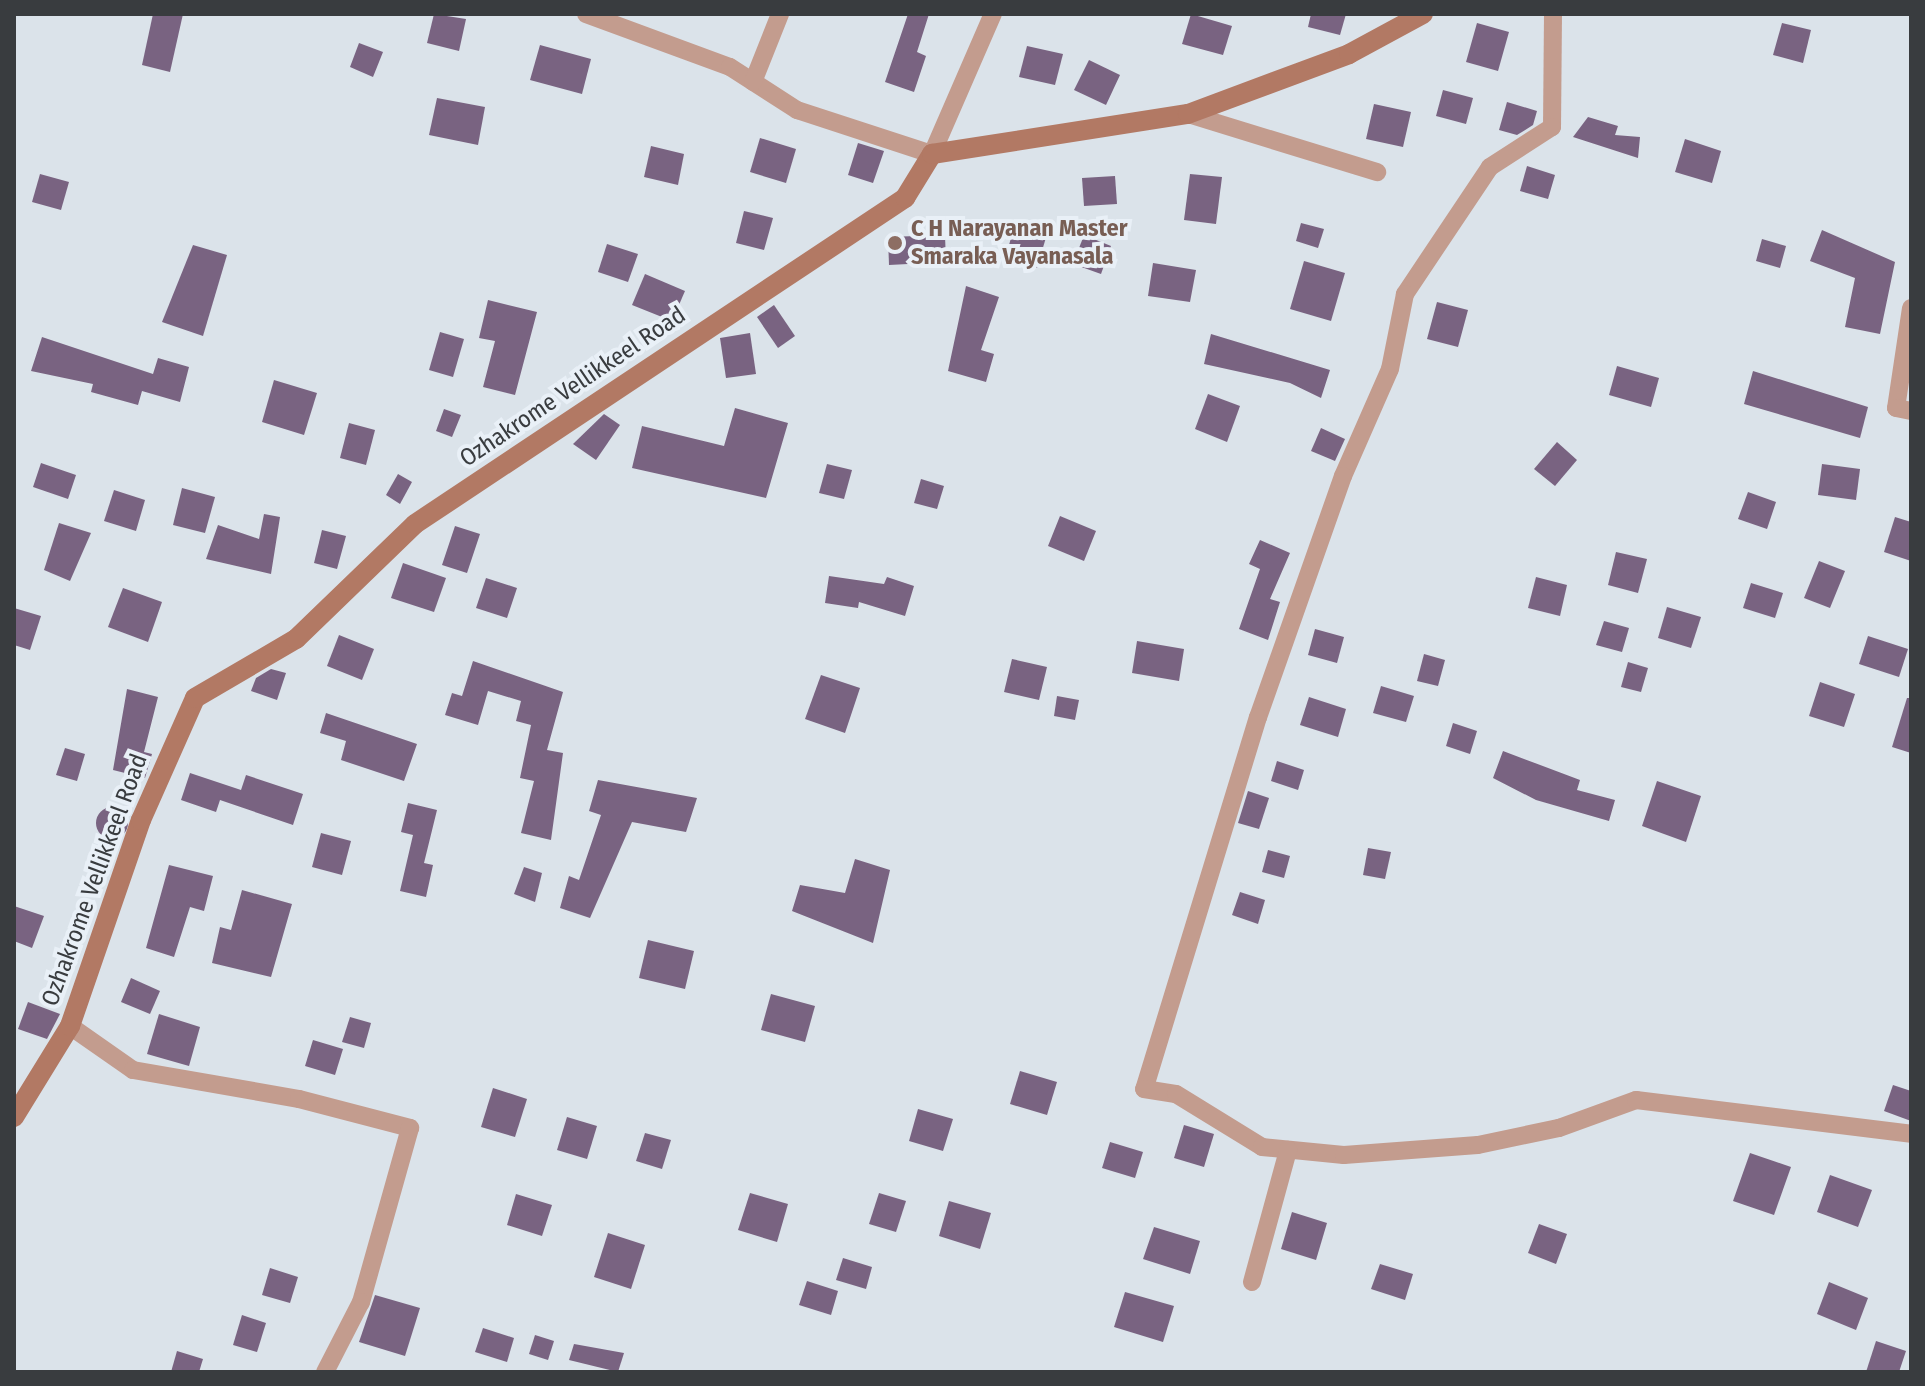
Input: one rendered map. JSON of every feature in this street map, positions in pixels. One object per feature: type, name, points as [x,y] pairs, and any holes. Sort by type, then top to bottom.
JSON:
[{"type":"main road","points":[[932,154],[1188,114],[1349,54],[1423,14]]},
{"type":"main road","name":"Ozhakrome Vellikkeel Road","points":[[14,1117],[70,1026],[141,820],[195,698],[296,639],[415,524],[905,198],[932,154]]},
{"type":"street","points":[[586,14],[662,39],[753,82],[797,110],[932,154],[993,14]]},
{"type":"street","points":[[753,82],[780,14]]},
{"type":"street","points":[[1553,14],[1552,127],[1490,167],[1405,294],[1390,369],[1343,476],[1258,717],[1144,1089],[1176,1094],[1262,1147],[1344,1155],[1478,1145],[1559,1128],[1636,1100],[1911,1134]]},
{"type":"street","points":[[1188,114],[1377,172]]},
{"type":"street","points":[[1911,308],[1896,408],[1911,411]]},
{"type":"street","points":[[70,1026],[133,1070],[299,1099],[410,1128],[361,1302],[325,1372]]},
{"type":"street","points":[[1252,1282],[1288,1150]]},
{"type":"building","points":[[153,14],[183,14],[170,72],[142,65]]},
{"type":"building","points":[[434,14],[466,19],[459,51],[427,43]]},
{"type":"building","points":[[908,14],[929,14],[917,52],[926,56],[914,92],[885,82]]},
{"type":"building","points":[[1191,14],[1232,26],[1223,55],[1182,44]]},
{"type":"building","points":[[1311,14],[1346,14],[1340,35],[1308,27]]},
{"type":"building","points":[[1477,23],[1509,32],[1498,71],[1466,62]]},
{"type":"building","points":[[1782,23],[1811,30],[1803,63],[1773,55]]},
{"type":"building","points":[[359,43],[383,52],[373,77],[350,67]]},
{"type":"building","points":[[540,45],[591,59],[582,94],[530,80]]},
{"type":"building","points":[[1027,46],[1063,54],[1055,85],[1019,77]]},
{"type":"building","points":[[1089,60],[1120,75],[1106,105],[1074,90]]},
{"type":"building","points":[[1443,90],[1473,98],[1466,124],[1436,116]]},
{"type":"building","points":[[437,98],[485,107],[478,145],[429,135]]},
{"type":"building","points":[[1507,102],[1537,111],[1533,125],[1517,135],[1499,130]]},
{"type":"building","points":[[1374,104],[1411,112],[1403,147],[1366,139]]},
{"type":"building","points":[[1588,117],[1618,126],[1615,135],[1640,137],[1638,158],[1573,137]]},
{"type":"building","points":[[760,138],[796,149],[786,183],[750,172]]},
{"type":"building","points":[[1685,139],[1721,151],[1712,183],[1675,172]]},
{"type":"building","points":[[858,143],[884,151],[873,183],[848,175]]},
{"type":"building","points":[[651,146],[684,154],[678,185],[644,177]]},
{"type":"building","points":[[1527,166],[1555,175],[1548,199],[1520,191]]},
{"type":"building","points":[[40,174],[69,182],[61,210],[32,202]]},
{"type":"building","points":[[1190,174],[1222,177],[1216,224],[1184,220]]},
{"type":"building","points":[[1115,176],[1117,204],[1084,206],[1082,178]]},
{"type":"building","points":[[744,211],[773,218],[764,250],[736,243]]},
{"type":"building","points":[[1301,223],[1324,229],[1318,248],[1296,241]]},
{"type":"building","points":[[1015,224],[1047,234],[1037,268],[1005,259]]},
{"type":"building","points":[[1822,230],[1895,262],[1880,334],[1845,327],[1855,278],[1810,261]]},
{"type":"building","points":[[945,235],[946,262],[889,265],[888,237]]},
{"type":"building","points":[[1084,235],[1111,246],[1101,274],[1073,264]]},
{"type":"building","points":[[1762,239],[1786,246],[1780,268],[1756,261]]},
{"type":"building","points":[[607,244],[638,254],[628,282],[598,272]]},
{"type":"building","points":[[193,245],[227,255],[203,336],[162,322]]},
{"type":"building","points":[[1304,261],[1345,273],[1331,321],[1290,309]]},
{"type":"building","points":[[1153,263],[1196,270],[1190,302],[1148,296]]},
{"type":"building","points":[[645,274],[685,291],[672,321],[632,305]]},
{"type":"building","points":[[966,286],[999,297],[981,350],[994,354],[986,382],[948,371]]},
{"type":"building","points":[[488,300],[537,312],[515,395],[483,387],[495,341],[479,338]]},
{"type":"building","points":[[1437,302],[1468,310],[1458,347],[1427,339]]},
{"type":"building","points":[[774,305],[795,336],[778,348],[757,317]]},
{"type":"building","points":[[440,332],[464,339],[453,377],[429,370]]},
{"type":"building","points":[[750,333],[756,374],[726,378],[720,338]]},
{"type":"building","points":[[1211,334],[1330,370],[1321,398],[1290,383],[1204,364]]},
{"type":"building","points":[[42,337],[153,374],[158,358],[189,367],[180,402],[142,391],[138,405],[91,392],[93,384],[31,371]]},
{"type":"building","points":[[1617,366],[1659,378],[1651,407],[1609,395]]},
{"type":"building","points":[[1753,371],[1868,407],[1860,438],[1744,404]]},
{"type":"building","points":[[274,380],[317,393],[304,435],[262,422]]},
{"type":"building","points":[[1208,394],[1240,406],[1227,442],[1195,429]]},
{"type":"building","points":[[735,408],[788,423],[766,498],[632,468],[642,426],[724,446]]},
{"type":"building","points":[[444,409],[461,415],[452,437],[436,431]]},
{"type":"building","points":[[604,414],[620,425],[596,460],[573,444]]},
{"type":"building","points":[[349,423],[375,430],[366,465],[340,458]]},
{"type":"building","points":[[1321,428],[1345,439],[1335,461],[1311,451]]},
{"type":"building","points":[[1557,442],[1577,460],[1555,486],[1534,469]]},
{"type":"building","points":[[41,463],[76,475],[68,499],[33,487]]},
{"type":"building","points":[[827,464],[852,470],[844,499],[819,493]]},
{"type":"building","points":[[1822,464],[1860,469],[1856,500],[1818,495]]},
{"type":"building","points":[[398,474],[412,482],[400,504],[386,495]]},
{"type":"building","points":[[921,479],[944,486],[937,509],[914,503]]},
{"type":"building","points":[[182,488],[215,497],[205,533],[173,525]]},
{"type":"building","points":[[114,490],[145,500],[136,531],[104,521]]},
{"type":"building","points":[[1748,492],[1776,502],[1767,529],[1738,519]]},
{"type":"building","points":[[264,514],[280,517],[271,574],[206,559],[218,525],[259,539]]},
{"type":"building","points":[[1060,516],[1096,531],[1084,561],[1048,546]]},
{"type":"building","points":[[1895,517],[1911,522],[1911,561],[1884,552]]},
{"type":"building","points":[[59,523],[91,533],[70,581],[44,570]]},
{"type":"building","points":[[455,526],[480,534],[467,573],[442,565]]},
{"type":"building","points":[[322,530],[346,536],[337,569],[314,563]]},
{"type":"building","points":[[1260,540],[1290,553],[1270,599],[1280,602],[1268,640],[1239,629],[1260,569],[1249,564]]},
{"type":"building","points":[[1616,552],[1647,559],[1638,593],[1608,585]]},
{"type":"building","points":[[1819,561],[1845,571],[1830,608],[1804,598]]},
{"type":"building","points":[[403,563],[446,578],[434,612],[391,598]]},
{"type":"building","points":[[829,576],[884,584],[887,577],[914,586],[905,616],[859,602],[858,608],[825,603]]},
{"type":"building","points":[[1536,577],[1567,585],[1560,616],[1528,608]]},
{"type":"building","points":[[486,578],[517,588],[507,618],[476,608]]},
{"type":"building","points":[[1751,583],[1783,593],[1775,618],[1743,608]]},
{"type":"building","points":[[123,588],[162,602],[148,642],[108,627]]},
{"type":"building","points":[[1667,607],[1701,617],[1691,648],[1658,638]]},
{"type":"building","points":[[14,608],[41,616],[30,650],[14,645]]},
{"type":"building","points":[[1604,621],[1629,628],[1622,652],[1596,645]]},
{"type":"building","points":[[1315,629],[1344,637],[1337,663],[1308,655]]},
{"type":"building","points":[[339,635],[374,649],[362,680],[327,666]]},
{"type":"building","points":[[1868,636],[1908,649],[1899,677],[1859,664]]},
{"type":"building","points":[[1137,641],[1184,649],[1179,681],[1132,673]]},
{"type":"building","points":[[1424,654],[1445,660],[1438,686],[1417,681]]},
{"type":"building","points":[[1012,659],[1047,667],[1039,700],[1004,692]]},
{"type":"building","points":[[473,661],[563,692],[547,750],[563,753],[551,840],[521,833],[534,781],[520,778],[531,725],[516,721],[521,701],[488,691],[478,725],[445,715],[452,693],[462,696]]},
{"type":"building","points":[[1628,662],[1648,668],[1641,692],[1621,687]]},
{"type":"building","points":[[271,669],[286,673],[277,700],[251,691],[256,678]]},
{"type":"building","points":[[821,675],[860,688],[845,733],[805,719]]},
{"type":"building","points":[[1820,682],[1855,694],[1844,727],[1809,716]]},
{"type":"building","points":[[1381,686],[1414,696],[1406,722],[1373,713]]},
{"type":"building","points":[[127,689],[158,697],[144,752],[152,754],[145,778],[113,770]]},
{"type":"building","points":[[1057,696],[1079,700],[1075,720],[1054,716]]},
{"type":"building","points":[[1309,697],[1346,709],[1338,737],[1300,725]]},
{"type":"building","points":[[1907,698],[1911,698],[1911,753],[1892,747]]},
{"type":"building","points":[[326,713],[417,744],[404,781],[341,760],[346,741],[320,733]]},
{"type":"building","points":[[1453,723],[1477,731],[1470,754],[1446,746]]},
{"type":"building","points":[[65,748],[85,754],[77,781],[56,775]]},
{"type":"building","points":[[1503,751],[1580,780],[1577,790],[1615,800],[1609,821],[1536,800],[1493,778]]},
{"type":"building","points":[[1277,761],[1304,770],[1298,790],[1271,781]]},
{"type":"building","points":[[190,773],[241,790],[246,775],[303,794],[293,825],[220,800],[216,812],[181,800]]},
{"type":"building","points":[[598,780],[697,798],[686,832],[632,822],[590,918],[560,908],[569,876],[579,880],[601,815],[589,811]]},
{"type":"building","points":[[1657,781],[1701,796],[1686,842],[1642,826]]},
{"type":"building","points":[[1248,791],[1269,798],[1259,829],[1238,823]]},
{"type":"building","points":[[408,803],[437,810],[424,863],[433,865],[426,897],[400,891],[413,835],[401,832]]},
{"type":"building","points":[[112,807],[123,812],[128,823],[123,834],[112,839],[101,834],[96,823],[101,812]]},
{"type":"building","points":[[321,833],[351,841],[342,875],[312,867]]},
{"type":"building","points":[[1368,848],[1391,852],[1385,879],[1363,875]]},
{"type":"building","points":[[1268,850],[1290,856],[1284,878],[1262,872]]},
{"type":"building","points":[[855,859],[890,870],[873,943],[792,911],[800,885],[845,893]]},
{"type":"building","points":[[169,865],[213,876],[204,911],[190,907],[174,957],[146,948]]},
{"type":"building","points":[[524,867],[542,873],[535,902],[514,894]]},
{"type":"building","points":[[242,890],[292,904],[271,977],[212,963],[220,927],[231,930]]},
{"type":"building","points":[[1240,892],[1265,900],[1258,924],[1232,915]]},
{"type":"building","points":[[14,906],[44,916],[32,948],[14,941]]},
{"type":"building","points":[[648,940],[694,951],[685,989],[639,978]]},
{"type":"building","points":[[131,978],[160,991],[150,1014],[121,1002]]},
{"type":"building","points":[[771,994],[815,1006],[805,1042],[761,1030]]},
{"type":"building","points":[[28,1002],[60,1014],[47,1039],[18,1029]]},
{"type":"building","points":[[159,1014],[200,1027],[189,1066],[147,1054]]},
{"type":"building","points":[[350,1017],[371,1023],[364,1048],[342,1042]]},
{"type":"building","points":[[313,1040],[343,1049],[335,1075],[305,1066]]},
{"type":"building","points":[[1020,1071],[1057,1082],[1047,1115],[1010,1104]]},
{"type":"building","points":[[1893,1085],[1911,1091],[1911,1121],[1884,1111]]},
{"type":"building","points":[[493,1088],[527,1099],[515,1137],[481,1127]]},
{"type":"building","points":[[918,1109],[953,1119],[943,1151],[909,1141]]},
{"type":"building","points":[[567,1117],[597,1126],[587,1159],[557,1150]]},
{"type":"building","points":[[1184,1125],[1214,1134],[1204,1167],[1174,1158]]},
{"type":"building","points":[[645,1133],[671,1140],[662,1169],[636,1161]]},
{"type":"building","points":[[1110,1142],[1143,1152],[1135,1178],[1102,1168]]},
{"type":"building","points":[[1750,1153],[1791,1167],[1774,1215],[1733,1201]]},
{"type":"building","points":[[1830,1175],[1872,1190],[1858,1227],[1817,1212]]},
{"type":"building","points":[[750,1193],[788,1204],[777,1242],[738,1230]]},
{"type":"building","points":[[879,1193],[906,1201],[896,1232],[869,1224]]},
{"type":"building","points":[[516,1194],[552,1205],[542,1236],[507,1225]]},
{"type":"building","points":[[949,1201],[991,1213],[980,1249],[939,1236]]},
{"type":"building","points":[[1292,1212],[1327,1223],[1316,1260],[1281,1249]]},
{"type":"building","points":[[1539,1224],[1567,1234],[1556,1264],[1528,1253]]},
{"type":"building","points":[[1154,1227],[1200,1241],[1190,1274],[1143,1259]]},
{"type":"building","points":[[608,1233],[645,1245],[631,1289],[594,1277]]},
{"type":"building","points":[[843,1258],[872,1267],[866,1289],[836,1280]]},
{"type":"building","points":[[1380,1264],[1413,1274],[1405,1300],[1371,1289]]},
{"type":"building","points":[[270,1268],[298,1277],[290,1303],[262,1295]]},
{"type":"building","points":[[807,1281],[838,1291],[831,1315],[799,1305]]},
{"type":"building","points":[[1829,1282],[1868,1298],[1856,1330],[1817,1314]]},
{"type":"building","points":[[1125,1292],[1174,1306],[1163,1342],[1114,1327]]},
{"type":"building","points":[[375,1295],[420,1308],[405,1356],[359,1342]]},
{"type":"building","points":[[242,1315],[266,1323],[257,1352],[233,1345]]},
{"type":"building","points":[[483,1328],[514,1338],[507,1362],[475,1352]]},
{"type":"building","points":[[535,1335],[554,1341],[548,1360],[529,1354]]},
{"type":"building","points":[[1876,1341],[1906,1351],[1899,1372],[1866,1372]]},
{"type":"building","points":[[574,1344],[624,1353],[618,1372],[569,1360]]},
{"type":"building","points":[[177,1351],[203,1359],[199,1372],[171,1372]]},
{"type":"place","name":"C H Narayanan Master Smaraka Vayanasala","points":[[895,243]]}]
